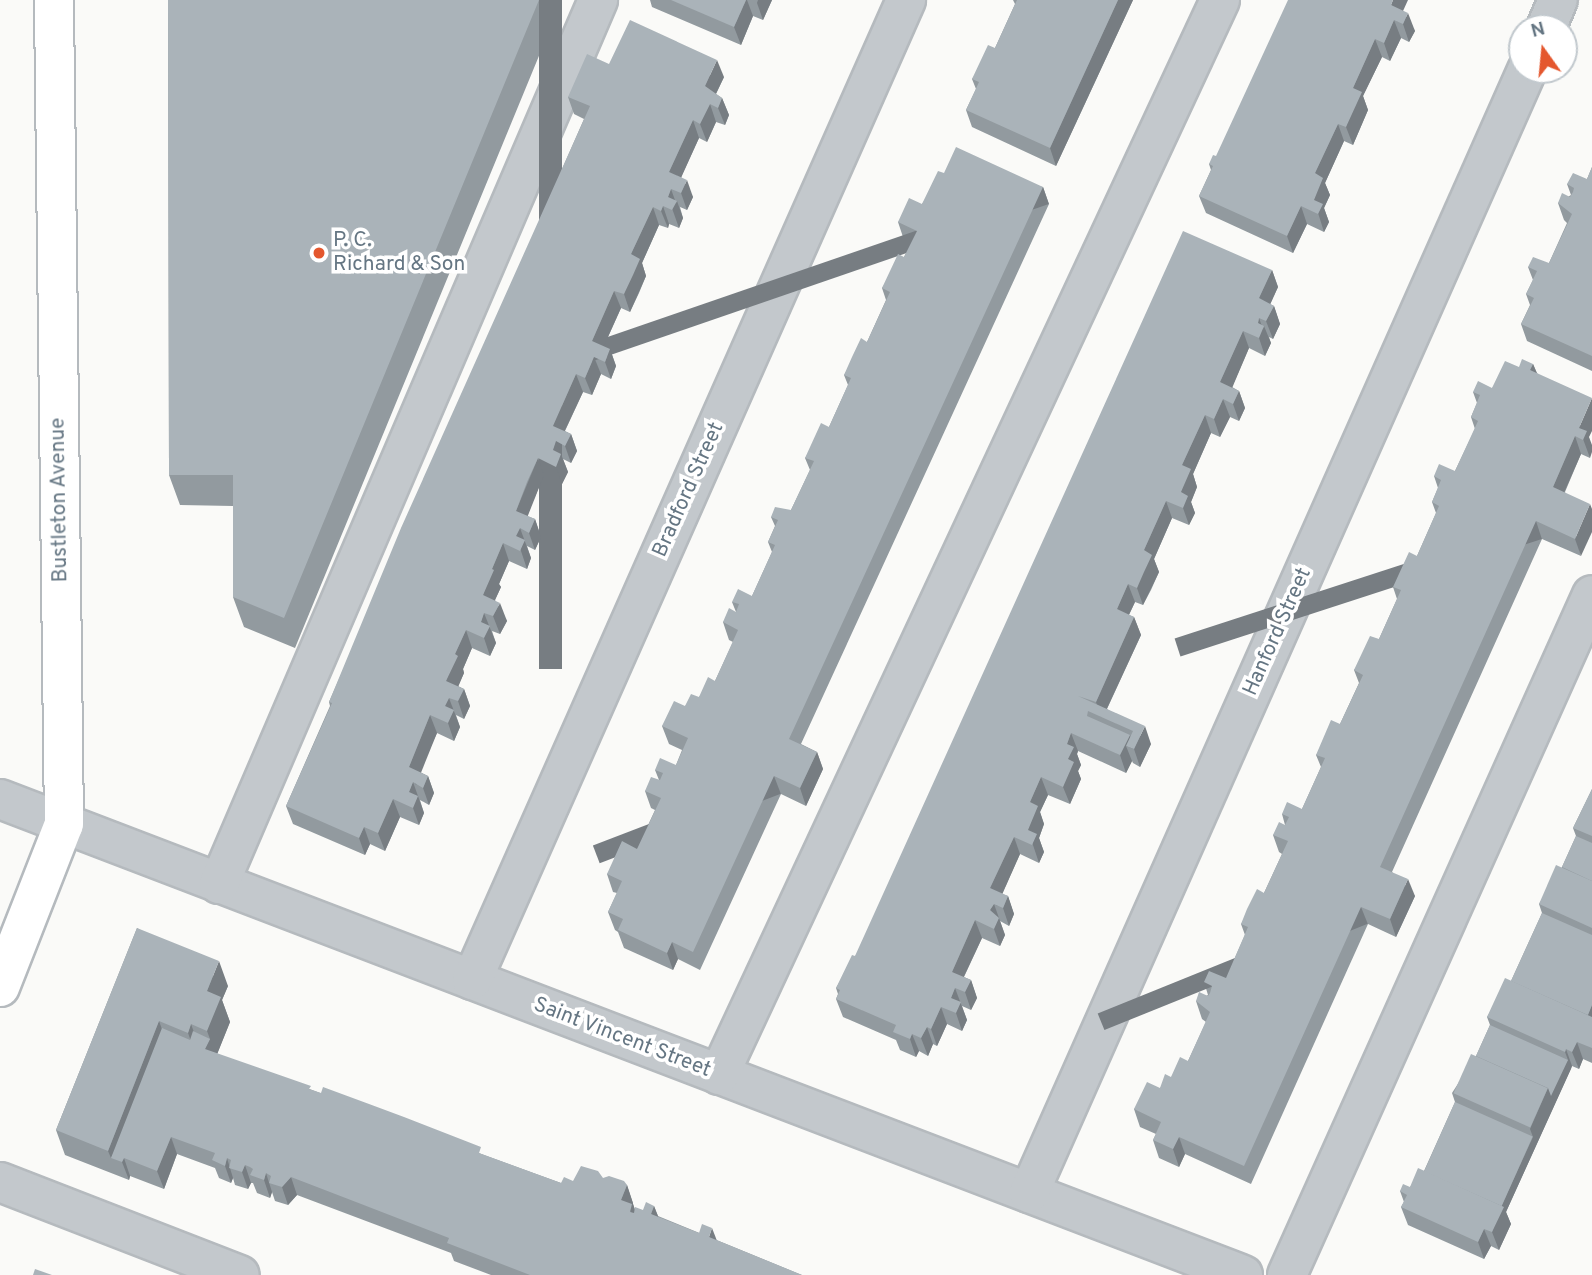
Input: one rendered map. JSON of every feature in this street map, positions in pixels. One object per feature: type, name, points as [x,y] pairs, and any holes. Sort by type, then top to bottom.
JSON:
[{"type":"main road","name":"Bustleton Avenue","points":[[0,987],[64,824],[54,0]]},
{"type":"street","points":[[219,884],[598,0]]},
{"type":"street","name":"Bradford Street","points":[[472,980],[906,0]]},
{"type":"street","points":[[719,1075],[1220,0]]},
{"type":"street","name":"Hanford Street","points":[[1029,1193],[1521,84]]},
{"type":"street","points":[[1287,1275],[1592,595]]},
{"type":"street","name":"Saint Vincent Street","points":[[0,800],[1244,1275]]},
{"type":"street","points":[[0,1182],[240,1275]]},
{"type":"building","name":"P. C. Richard & Son","points":[[168,0],[539,0],[284,618],[233,597],[233,475],[169,475]]},
{"type":"building","points":[[671,0],[746,0],[734,27]]},
{"type":"building","points":[[1017,0],[1118,0],[1050,148],[966,110],[979,82],[972,79],[988,45],[995,48]]},
{"type":"building","points":[[1288,0],[1393,0],[1391,5],[1408,13],[1403,24],[1394,20],[1384,43],[1375,39],[1353,88],[1362,92],[1346,127],[1338,124],[1315,173],[1323,178],[1314,200],[1323,204],[1318,214],[1301,206],[1287,236],[1199,196],[1213,166],[1209,164],[1213,155],[1216,156]]},
{"type":"building","points":[[630,20],[717,60],[705,86],[722,98],[718,108],[710,104],[700,124],[693,120],[669,172],[687,180],[681,193],[671,189],[668,197],[677,201],[672,210],[663,206],[661,211],[653,207],[631,254],[640,259],[633,275],[624,294],[614,291],[592,341],[610,349],[605,362],[594,357],[585,378],[576,374],[553,426],[571,434],[565,446],[556,441],[553,450],[561,454],[556,467],[538,458],[527,482],[516,511],[535,519],[529,533],[520,528],[516,536],[525,540],[520,551],[503,543],[483,595],[500,603],[493,616],[484,613],[481,622],[490,626],[484,638],[466,630],[446,681],[464,689],[458,701],[449,698],[445,706],[454,710],[448,723],[430,715],[409,767],[428,776],[423,788],[413,782],[409,792],[418,796],[413,808],[393,799],[378,833],[364,827],[359,838],[286,806],[332,703],[329,702],[401,528],[590,106],[568,97],[587,54],[609,64]]},
{"type":"building","points":[[956,147],[1043,187],[789,739],[817,752],[800,788],[774,776],[693,952],[672,942],[667,953],[618,930],[623,919],[608,912],[622,881],[607,874],[622,841],[637,849],[661,798],[645,791],[651,777],[660,780],[663,773],[655,770],[660,758],[676,765],[688,738],[662,726],[674,701],[685,706],[691,694],[699,697],[708,677],[715,681],[738,630],[723,622],[729,608],[736,612],[739,604],[732,602],[738,589],[752,596],[775,545],[768,542],[778,520],[771,517],[775,507],[791,510],[814,461],[805,458],[821,423],[829,427],[851,378],[844,375],[852,357],[861,338],[867,342],[890,292],[882,288],[898,254],[904,257],[917,231],[898,222],[909,198],[922,204],[938,171],[944,173]]},
{"type":"building","points":[[1592,167],[1592,356],[1521,324],[1534,298],[1526,294],[1537,271],[1528,267],[1533,257],[1549,263],[1572,214],[1558,203],[1562,193],[1570,197],[1574,188],[1567,184],[1573,173],[1587,179]]},
{"type":"building","points":[[1183,231],[1272,270],[1259,298],[1274,306],[1266,321],[1259,318],[1258,323],[1264,326],[1259,338],[1243,331],[1220,382],[1239,391],[1233,404],[1223,399],[1214,419],[1205,415],[1182,465],[1191,469],[1181,492],[1188,496],[1183,508],[1166,501],[1144,550],[1152,555],[1137,588],[1128,584],[1117,609],[1134,617],[1096,702],[1078,696],[1145,726],[1134,749],[1126,746],[1133,731],[1088,711],[1087,716],[1130,735],[1120,755],[1071,733],[1067,744],[1074,747],[1068,759],[1074,762],[1063,787],[1041,777],[1030,802],[1038,806],[1028,830],[1037,834],[1032,845],[1014,837],[990,888],[1008,896],[1003,908],[994,904],[990,910],[999,918],[994,929],[975,920],[952,972],[971,980],[965,992],[955,988],[951,998],[961,1002],[956,1013],[941,1007],[931,1029],[927,1027],[921,1038],[912,1034],[910,1039],[893,1032],[896,1025],[836,999],[840,990],[836,988],[852,955],[855,956]]},
{"type":"building","points":[[1522,359],[1533,364],[1530,370],[1592,398],[1579,428],[1587,431],[1583,440],[1575,436],[1553,487],[1590,504],[1575,539],[1536,521],[1380,867],[1408,879],[1390,919],[1361,907],[1244,1166],[1179,1137],[1173,1149],[1153,1140],[1161,1122],[1134,1109],[1147,1082],[1160,1088],[1165,1074],[1171,1077],[1180,1057],[1188,1061],[1210,1012],[1196,1001],[1199,992],[1208,996],[1210,993],[1212,986],[1204,982],[1209,971],[1226,978],[1248,927],[1241,924],[1247,909],[1257,889],[1264,893],[1288,841],[1273,835],[1279,822],[1285,825],[1289,817],[1282,814],[1287,802],[1302,809],[1325,758],[1316,755],[1331,720],[1340,724],[1363,675],[1354,670],[1370,636],[1379,639],[1401,590],[1393,587],[1409,552],[1417,556],[1439,506],[1432,502],[1441,480],[1434,476],[1439,464],[1455,471],[1478,421],[1471,417],[1480,395],[1473,392],[1478,381],[1492,388],[1505,361],[1519,367]]},
{"type":"building","points":[[1592,789],[1592,836],[1573,828]]},
{"type":"building","points":[[1576,836],[1592,843],[1592,881],[1562,867]]},
{"type":"building","points":[[1556,865],[1592,881],[1592,928],[1539,904]]},
{"type":"building","points":[[1542,913],[1592,935],[1592,1005],[1588,1015],[1511,981]]},
{"type":"building","points":[[137,928],[219,961],[207,991],[221,997],[207,1031],[191,1024],[188,1033],[159,1021],[108,1151],[56,1130]]},
{"type":"building","points":[[1505,978],[1592,1017],[1592,1048],[1577,1042],[1572,1052],[1566,1049],[1565,1052],[1487,1017]]},
{"type":"building","points":[[1490,1025],[1568,1060],[1551,1096],[1548,1088],[1476,1056]]},
{"type":"building","points":[[162,1028],[190,1040],[193,1031],[210,1039],[205,1049],[311,1086],[309,1089],[321,1093],[323,1087],[404,1117],[481,1147],[479,1153],[561,1183],[564,1177],[573,1181],[581,1166],[598,1171],[603,1178],[609,1176],[624,1181],[627,1185],[621,1200],[632,1204],[630,1212],[634,1213],[635,1207],[643,1210],[646,1202],[654,1206],[651,1214],[699,1233],[702,1224],[712,1228],[709,1237],[802,1275],[530,1275],[447,1243],[449,1238],[291,1177],[282,1187],[269,1183],[271,1176],[266,1173],[264,1180],[250,1175],[253,1169],[245,1165],[242,1172],[229,1168],[231,1160],[227,1158],[225,1166],[212,1160],[215,1153],[171,1137],[157,1171],[124,1158],[122,1162],[111,1158]]},
{"type":"building","points":[[1471,1054],[1548,1088],[1530,1127],[1454,1093]]},
{"type":"building","points":[[1455,1102],[1533,1137],[1502,1206],[1424,1171]]},
{"type":"building","points":[[1418,1168],[1504,1207],[1492,1232],[1484,1229],[1478,1242],[1401,1207],[1407,1195],[1400,1191],[1403,1184],[1410,1187]]},
{"type":"building","points":[[35,1269],[52,1275],[33,1275]]},
{"type":"place","name":"P. C. Richard & Son","points":[[319,253]]}]
